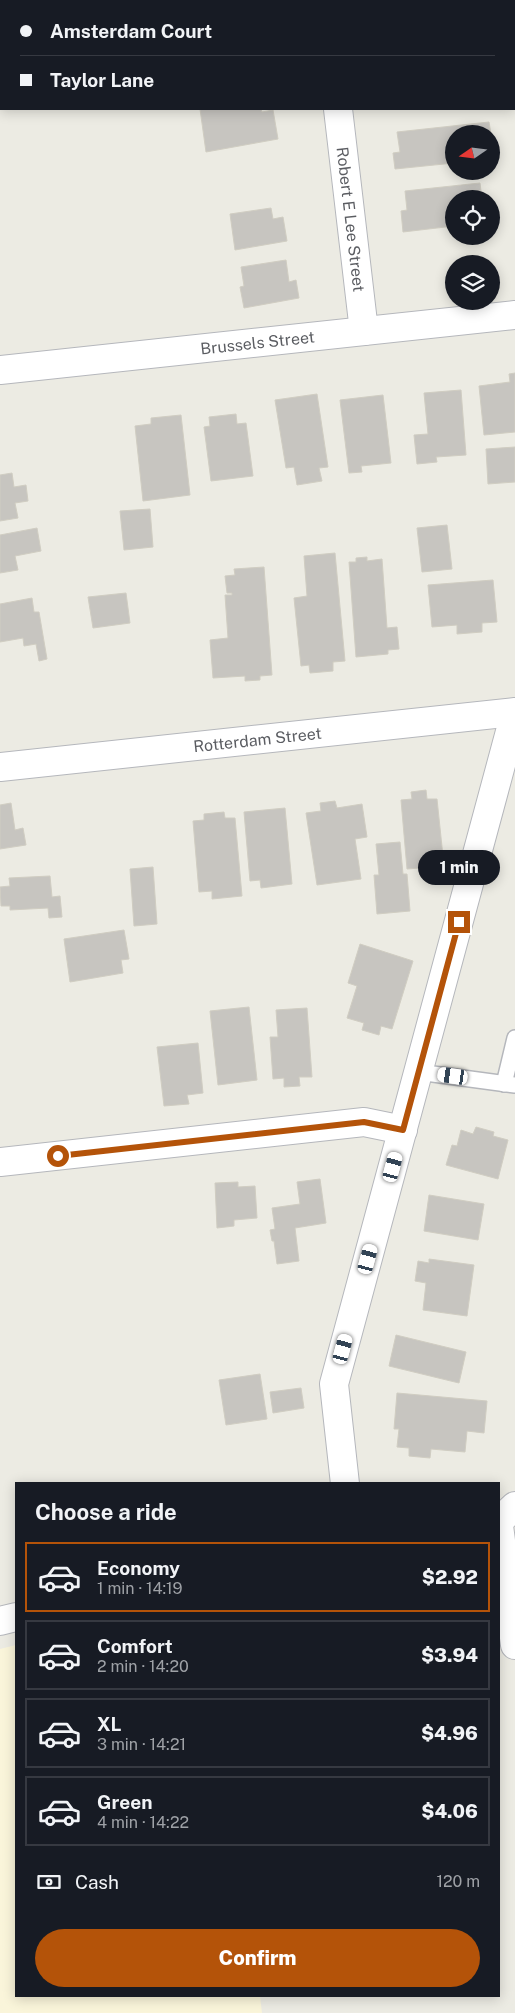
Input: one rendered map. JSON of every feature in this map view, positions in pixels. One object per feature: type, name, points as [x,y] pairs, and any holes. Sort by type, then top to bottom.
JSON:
[{"type":"street","name":"Robert E Lee Street","points":[[338,110],[364,331]]},
{"type":"street","name":"Brussels Street","points":[[0,370],[515,315]]},
{"type":"street","name":"Rotterdam Street","points":[[0,768],[515,713]]},
{"type":"street","points":[[345,1482],[334,1384],[418,1072],[507,774],[515,713]]},
{"type":"street","points":[[0,1162],[364,1122],[403,1130]]},
{"type":"street","points":[[500,1521],[515,1506]]},
{"type":"street","points":[[500,1533],[515,1645]]},
{"type":"street","points":[[0,1621],[15,1617]]},
{"type":"lane","points":[[418,1072],[510,1084],[515,1038]]},
{"type":"shaded area","points":[[15,1645],[15,1997],[260,1997],[262,2013],[0,2013],[0,1649]]},
{"type":"building","points":[[200,110],[261,110],[262,112],[273,110],[278,139],[206,152]]},
{"type":"building","points":[[489,122],[490,125],[461,125]]},
{"type":"building","points":[[445,127],[445,164],[395,169],[393,153],[400,152],[397,132]]},
{"type":"building","points":[[480,183],[481,190],[445,190],[445,227],[403,232],[401,211],[407,210],[405,191]]},
{"type":"building","points":[[271,208],[273,219],[283,217],[287,241],[235,250],[230,214]]},
{"type":"building","points":[[286,260],[289,282],[296,280],[299,298],[244,308],[240,287],[244,286],[241,267]]},
{"type":"building","points":[[515,373],[515,432],[484,435],[479,386],[510,382],[509,374]]},
{"type":"building","points":[[461,390],[466,455],[436,457],[437,462],[417,464],[414,435],[428,434],[424,393]]},
{"type":"building","points":[[317,394],[328,467],[319,468],[322,481],[297,485],[294,467],[286,468],[275,400]]},
{"type":"building","points":[[383,395],[391,463],[361,466],[362,472],[349,473],[340,400]]},
{"type":"building","points":[[236,414],[237,424],[246,423],[253,476],[211,481],[204,427],[210,426],[209,417]]},
{"type":"building","points":[[181,415],[190,495],[143,501],[135,426],[151,424],[151,418]]},
{"type":"building","points":[[515,447],[515,482],[488,484],[486,449]]},
{"type":"building","points":[[12,473],[14,487],[26,485],[28,501],[15,503],[18,518],[0,521],[0,475]]},
{"type":"building","points":[[150,509],[153,547],[124,550],[120,511]]},
{"type":"building","points":[[447,525],[452,569],[422,572],[417,528]]},
{"type":"building","points":[[37,528],[41,551],[15,556],[18,570],[0,573],[0,535]]},
{"type":"building","points":[[335,553],[345,661],[333,662],[333,671],[310,673],[309,665],[301,666],[294,598],[307,596],[304,556]]},
{"type":"building","points":[[367,557],[367,561],[382,559],[387,628],[397,627],[399,649],[388,650],[388,654],[356,657],[349,562],[356,562],[356,558]]},
{"type":"building","points":[[264,567],[272,675],[260,676],[260,680],[245,681],[245,676],[213,678],[210,640],[228,638],[225,595],[232,595],[232,593],[227,593],[225,576],[235,575],[234,569]]},
{"type":"building","points":[[493,580],[497,622],[482,623],[482,632],[457,634],[457,625],[432,627],[428,585]]},
{"type":"building","points":[[126,593],[130,623],[93,628],[88,597]]},
{"type":"building","points":[[32,598],[34,612],[39,612],[47,659],[39,661],[36,644],[24,646],[23,638],[0,642],[0,604]]},
{"type":"building","points":[[426,790],[427,799],[437,799],[444,866],[407,869],[401,800],[412,799],[411,792]]},
{"type":"building","points":[[335,801],[337,808],[362,804],[367,837],[355,839],[361,879],[317,885],[306,813],[321,811],[320,803]]},
{"type":"building","points":[[11,803],[15,830],[23,828],[26,845],[0,849],[0,805]]},
{"type":"building","points":[[285,808],[292,884],[261,888],[260,880],[250,881],[244,812]]},
{"type":"building","points":[[224,812],[225,818],[235,818],[242,896],[212,899],[212,891],[199,892],[193,821],[204,820],[204,814]]},
{"type":"building","points":[[400,842],[403,874],[407,874],[410,911],[377,914],[374,875],[379,875],[376,844]]},
{"type":"building","points":[[153,867],[157,924],[134,926],[130,869]]},
{"type":"building","points":[[50,876],[52,897],[60,896],[62,917],[49,918],[48,908],[10,910],[10,906],[1,906],[0,887],[10,886],[9,878]]},
{"type":"building","points":[[124,930],[129,959],[121,960],[123,973],[70,982],[64,939]]},
{"type":"building","points":[[360,944],[413,961],[392,1029],[381,1026],[379,1035],[362,1030],[364,1023],[347,1018],[357,986],[348,983]]},
{"type":"building","points":[[249,1007],[257,1080],[218,1085],[210,1011]]},
{"type":"building","points":[[307,1008],[312,1077],[299,1077],[300,1086],[284,1087],[284,1078],[273,1079],[270,1037],[278,1037],[276,1010]]},
{"type":"building","points":[[198,1043],[203,1093],[187,1095],[189,1104],[164,1106],[157,1047]]},
{"type":"building","points":[[476,1127],[494,1132],[493,1136],[508,1140],[498,1179],[446,1165],[452,1145],[457,1146],[461,1130],[473,1134]]},
{"type":"building","points":[[320,1179],[326,1223],[295,1228],[299,1261],[277,1264],[274,1241],[272,1241],[270,1230],[275,1229],[272,1208],[300,1204],[297,1182]]},
{"type":"building","points":[[238,1182],[238,1187],[255,1186],[257,1218],[234,1220],[234,1226],[217,1228],[215,1183]]},
{"type":"building","points":[[429,1195],[484,1204],[478,1240],[424,1231]]},
{"type":"building","points":[[429,1259],[474,1265],[467,1316],[423,1310],[426,1283],[415,1281],[418,1261],[429,1263]]},
{"type":"building","points":[[396,1335],[466,1352],[459,1383],[389,1366]]},
{"type":"building","points":[[260,1374],[267,1419],[226,1425],[219,1380]]},
{"type":"building","points":[[301,1388],[304,1408],[273,1413],[270,1392]]},
{"type":"building","points":[[397,1393],[487,1401],[484,1433],[467,1431],[465,1452],[431,1449],[430,1458],[409,1456],[409,1448],[397,1447],[399,1429],[394,1429]]},
{"type":"route","points":[[58,1156],[364,1122],[403,1130],[459,922]]}]
